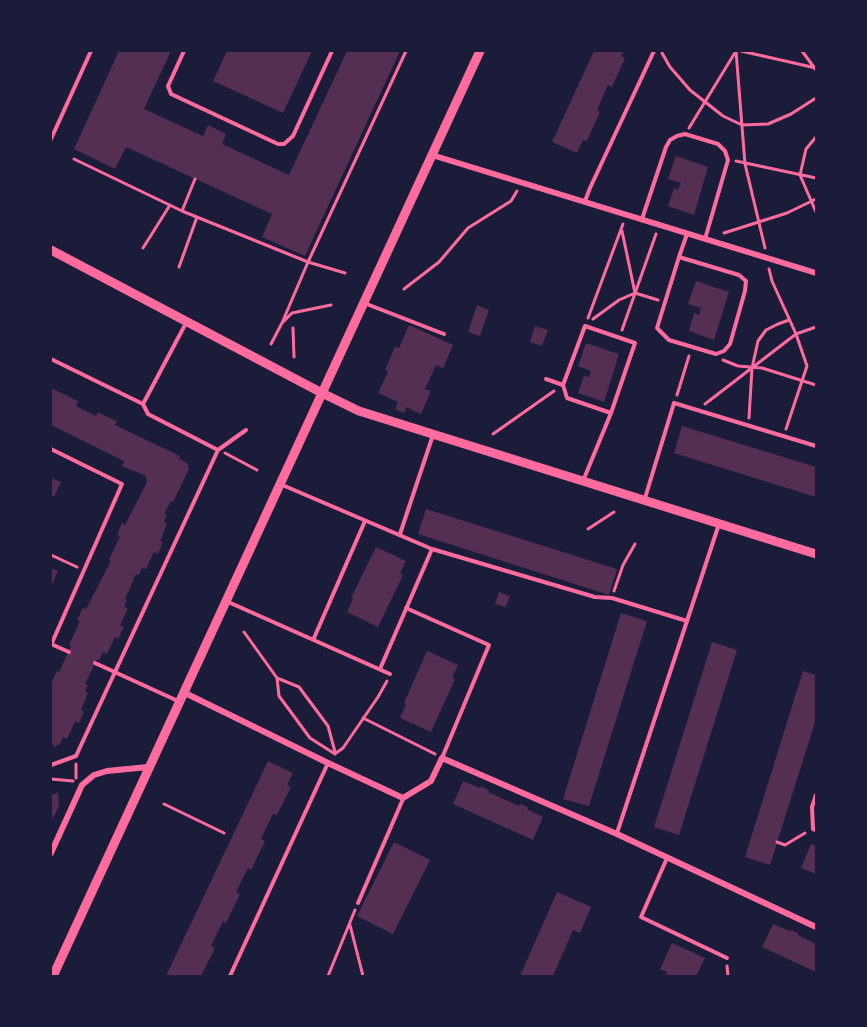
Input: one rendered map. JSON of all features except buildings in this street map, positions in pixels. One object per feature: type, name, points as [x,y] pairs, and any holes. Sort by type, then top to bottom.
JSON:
[{"type":"street","points":[[53,976],[480,51]]},
{"type":"street","points":[[432,155],[816,273]]},
{"type":"street","points":[[51,250],[359,411],[816,554]]},
{"type":"street","points":[[183,692],[403,798],[431,781],[442,758],[617,834],[816,927]]},
{"type":"street","points":[[51,853],[82,785],[94,775],[107,771],[148,767]]},
{"type":"lane","points":[[51,139],[91,51]]},
{"type":"lane","points":[[183,51],[168,86],[168,92],[278,144],[284,144],[293,136],[332,51]]},
{"type":"lane","points":[[585,202],[654,51]]},
{"type":"lane","points":[[642,219],[670,140],[685,134],[718,144],[725,151],[728,160],[705,239]]},
{"type":"lane","points":[[679,257],[739,275],[746,281],[730,344],[724,351],[716,354],[669,340],[657,328],[679,257],[687,233]]},
{"type":"lane","points":[[364,303],[444,334]]},
{"type":"lane","points":[[143,404],[187,322]]},
{"type":"lane","points":[[582,482],[611,413],[635,343],[585,326],[563,385],[567,398],[611,413]]},
{"type":"lane","points":[[51,359],[143,404],[148,414],[218,450]]},
{"type":"lane","points":[[546,379],[563,385]]},
{"type":"lane","points":[[644,501],[675,402],[816,446]]},
{"type":"lane","points":[[51,765],[76,756],[218,450],[246,430]]},
{"type":"lane","points":[[400,534],[433,435]]},
{"type":"lane","points":[[51,449],[122,484],[51,645],[69,652]]},
{"type":"lane","points":[[280,484],[432,549],[595,597],[612,598],[687,621]]},
{"type":"lane","points":[[314,638],[365,521]]},
{"type":"lane","points":[[617,834],[719,524]]},
{"type":"lane","points":[[380,669],[432,549]]},
{"type":"lane","points":[[226,601],[314,638],[390,674]]},
{"type":"lane","points":[[406,608],[489,645],[442,758]]},
{"type":"lane","points":[[95,663],[178,701]]},
{"type":"lane","points":[[230,976],[328,763]]},
{"type":"lane","points":[[815,829],[812,807],[816,795]]},
{"type":"lane","points":[[358,903],[403,798]]},
{"type":"lane","points":[[667,858],[641,917],[727,958]]},
{"type":"path","points":[[271,344],[406,51]]},
{"type":"path","points":[[661,51],[670,67],[704,103],[742,126],[768,124],[791,114],[816,98]]},
{"type":"path","points":[[685,134],[736,51]]},
{"type":"path","points":[[741,51],[815,68]]},
{"type":"path","points":[[802,51],[815,68]]},
{"type":"path","points":[[816,137],[806,149],[800,175],[816,212]]},
{"type":"path","points":[[74,159],[182,211],[308,262],[345,273]]},
{"type":"path","points":[[728,160],[816,178]]},
{"type":"path","points":[[182,211],[195,179]]},
{"type":"path","points":[[404,289],[439,262],[468,228],[511,201],[523,183]]},
{"type":"path","points":[[705,239],[787,213],[816,199]]},
{"type":"path","points":[[142,248],[170,205]]},
{"type":"path","points":[[585,326],[626,214]]},
{"type":"path","points":[[178,267],[197,217]]},
{"type":"path","points":[[620,337],[659,225]]},
{"type":"path","points":[[622,230],[635,292]]},
{"type":"path","points":[[585,326],[619,300],[635,292],[665,302]]},
{"type":"path","points":[[282,322],[292,314],[331,305]]},
{"type":"path","points":[[748,425],[752,368],[758,341],[778,324],[789,320]]},
{"type":"path","points":[[699,410],[796,334],[816,327]]},
{"type":"path","points":[[293,328],[294,357]]},
{"type":"path","points":[[675,402],[692,347]]},
{"type":"path","points":[[716,354],[725,362],[738,366],[762,368],[816,385]]},
{"type":"path","points":[[493,434],[563,385]]},
{"type":"path","points":[[218,450],[257,470]]},
{"type":"path","points":[[588,529],[614,512]]},
{"type":"path","points":[[612,598],[623,565],[635,544]]},
{"type":"path","points":[[51,555],[84,570]]},
{"type":"path","points":[[244,632],[277,678],[279,696],[310,738],[335,754]]},
{"type":"path","points":[[328,763],[343,748],[378,697],[390,674]]},
{"type":"path","points":[[277,678],[299,687],[328,726],[335,754]]},
{"type":"path","points":[[363,718],[442,758]]},
{"type":"path","points":[[51,779],[69,779],[75,782],[76,756]]},
{"type":"path","points":[[164,804],[224,833]]},
{"type":"path","points":[[777,842],[785,845],[815,829]]},
{"type":"path","points":[[328,976],[358,903]]},
{"type":"path","points":[[350,923],[363,976]]}]
